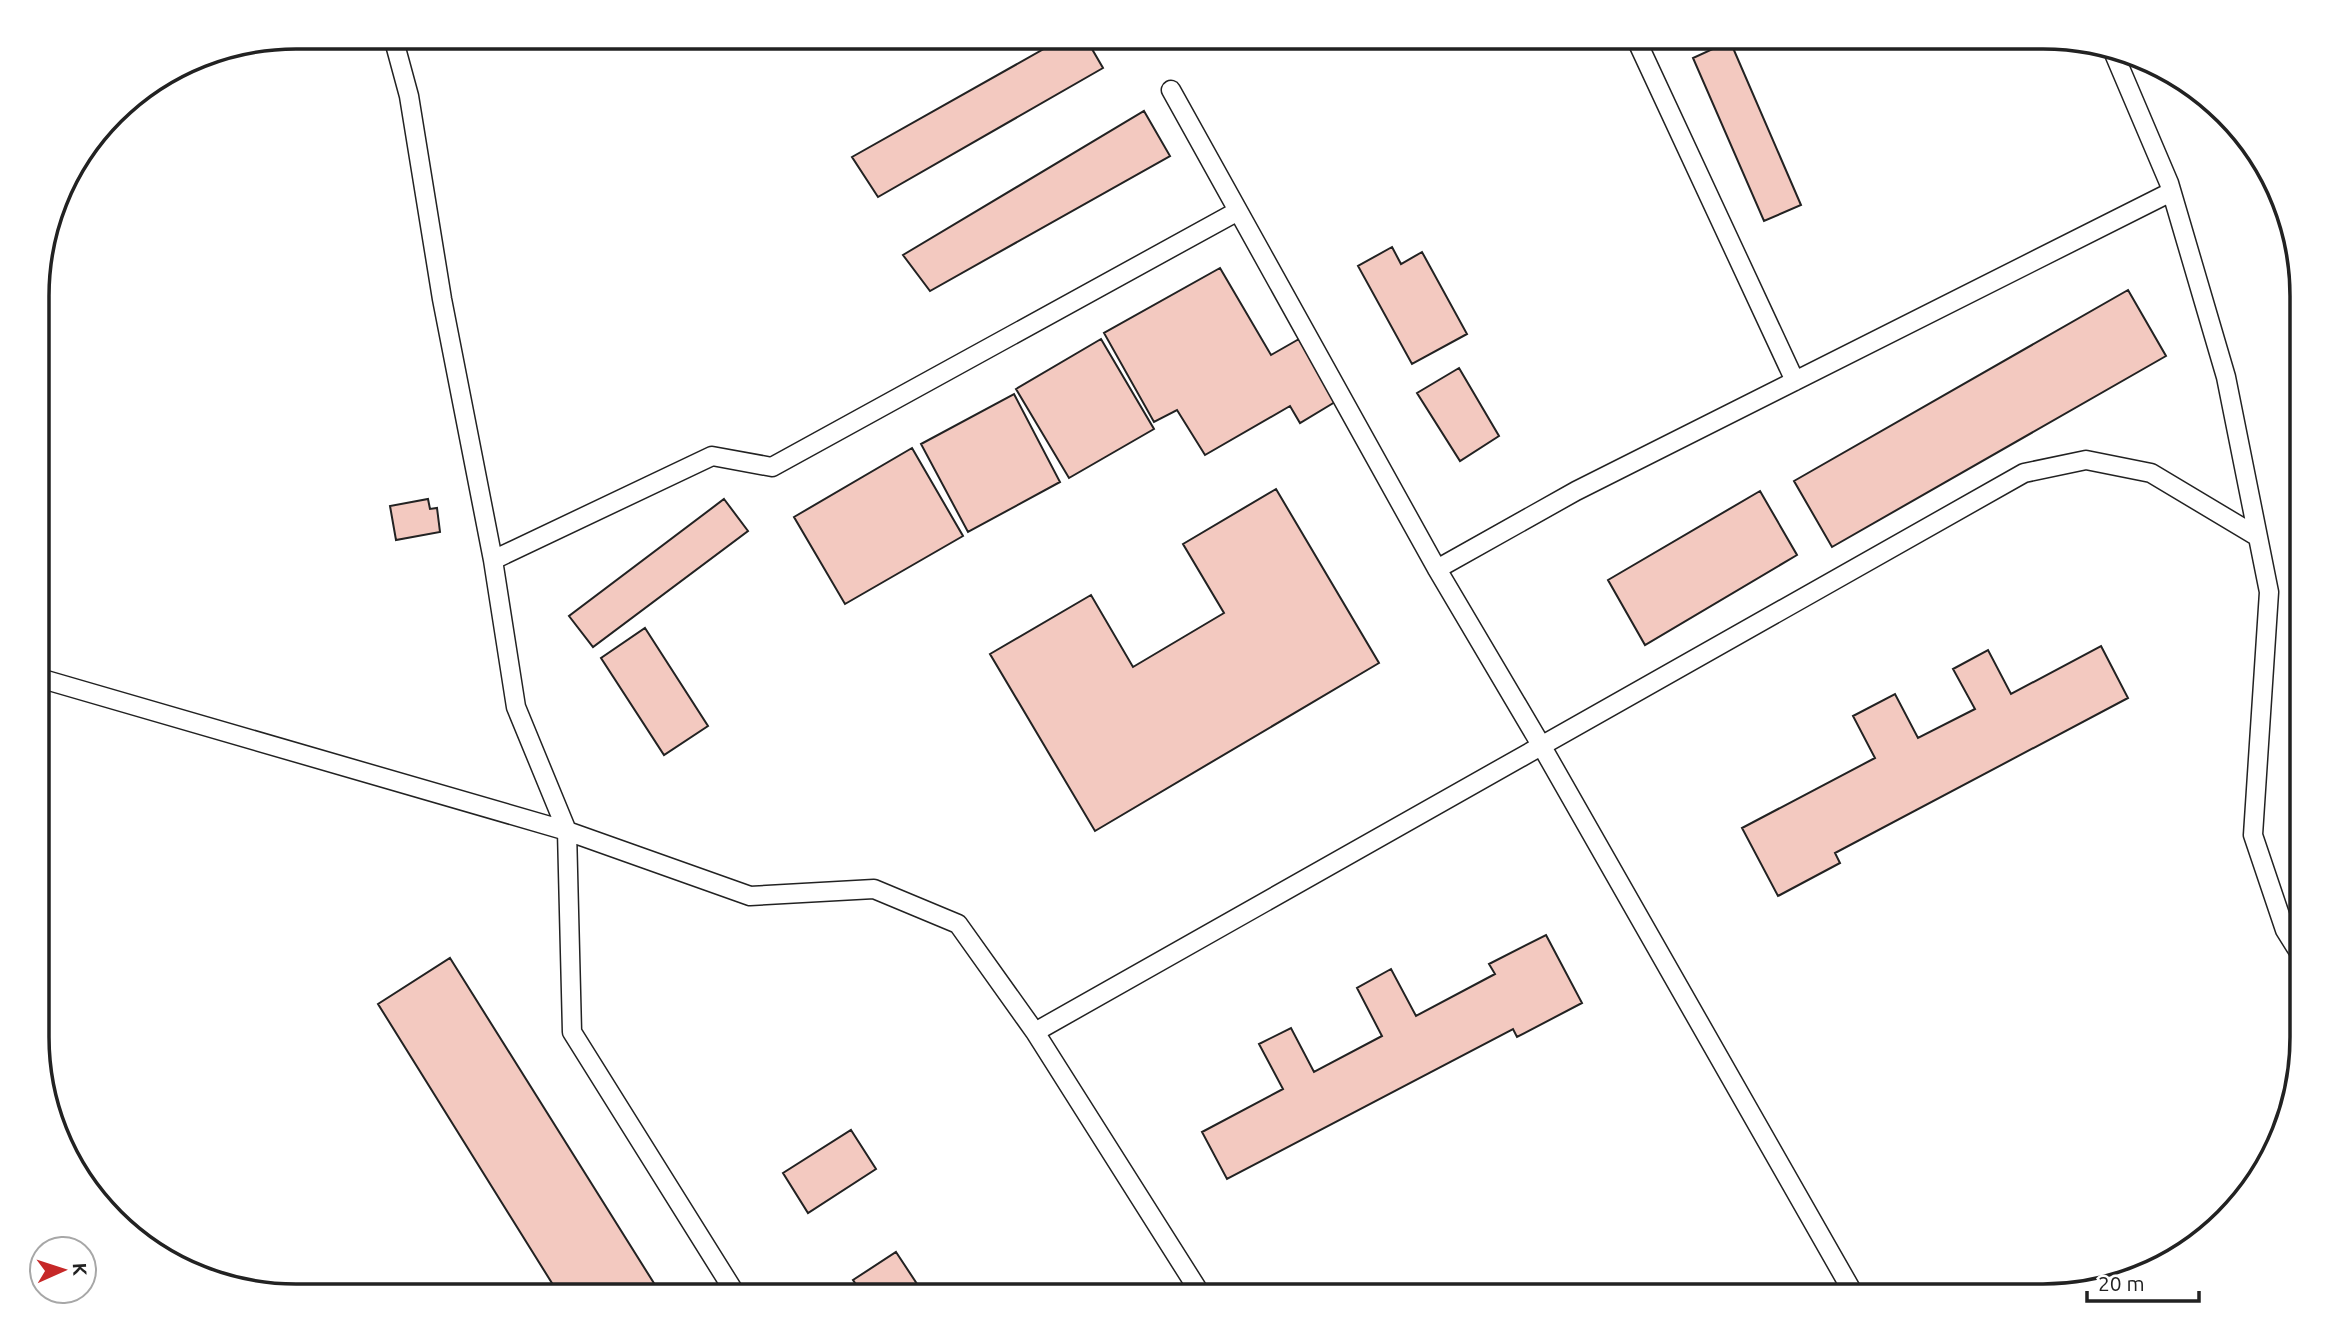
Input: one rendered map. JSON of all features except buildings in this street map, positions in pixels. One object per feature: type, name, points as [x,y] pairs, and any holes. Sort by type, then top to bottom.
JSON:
[{"type":"lane","points":[[1641,49],[1795,381]]},
{"type":"lane","points":[[397,50],[410,96],[442,299],[493,560],[516,707],[566,831],[572,1032],[729,1284]]},
{"type":"lane","points":[[2117,60],[2171,192],[2226,377],[2269,592],[2253,835],[2290,938]]},
{"type":"lane","points":[[1171,90],[1437,569],[1848,1283]]},
{"type":"lane","points":[[1437,569],[1576,491],[2171,192]]},
{"type":"lane","points":[[493,560],[712,456],[772,467],[1238,211]]},
{"type":"lane","points":[[1035,1032],[2024,473],[2086,460],[2151,473],[2258,537]]},
{"type":"lane","points":[[49,681],[566,831],[750,896],[874,890],[958,924],[1035,1032],[1194,1283]]}]
